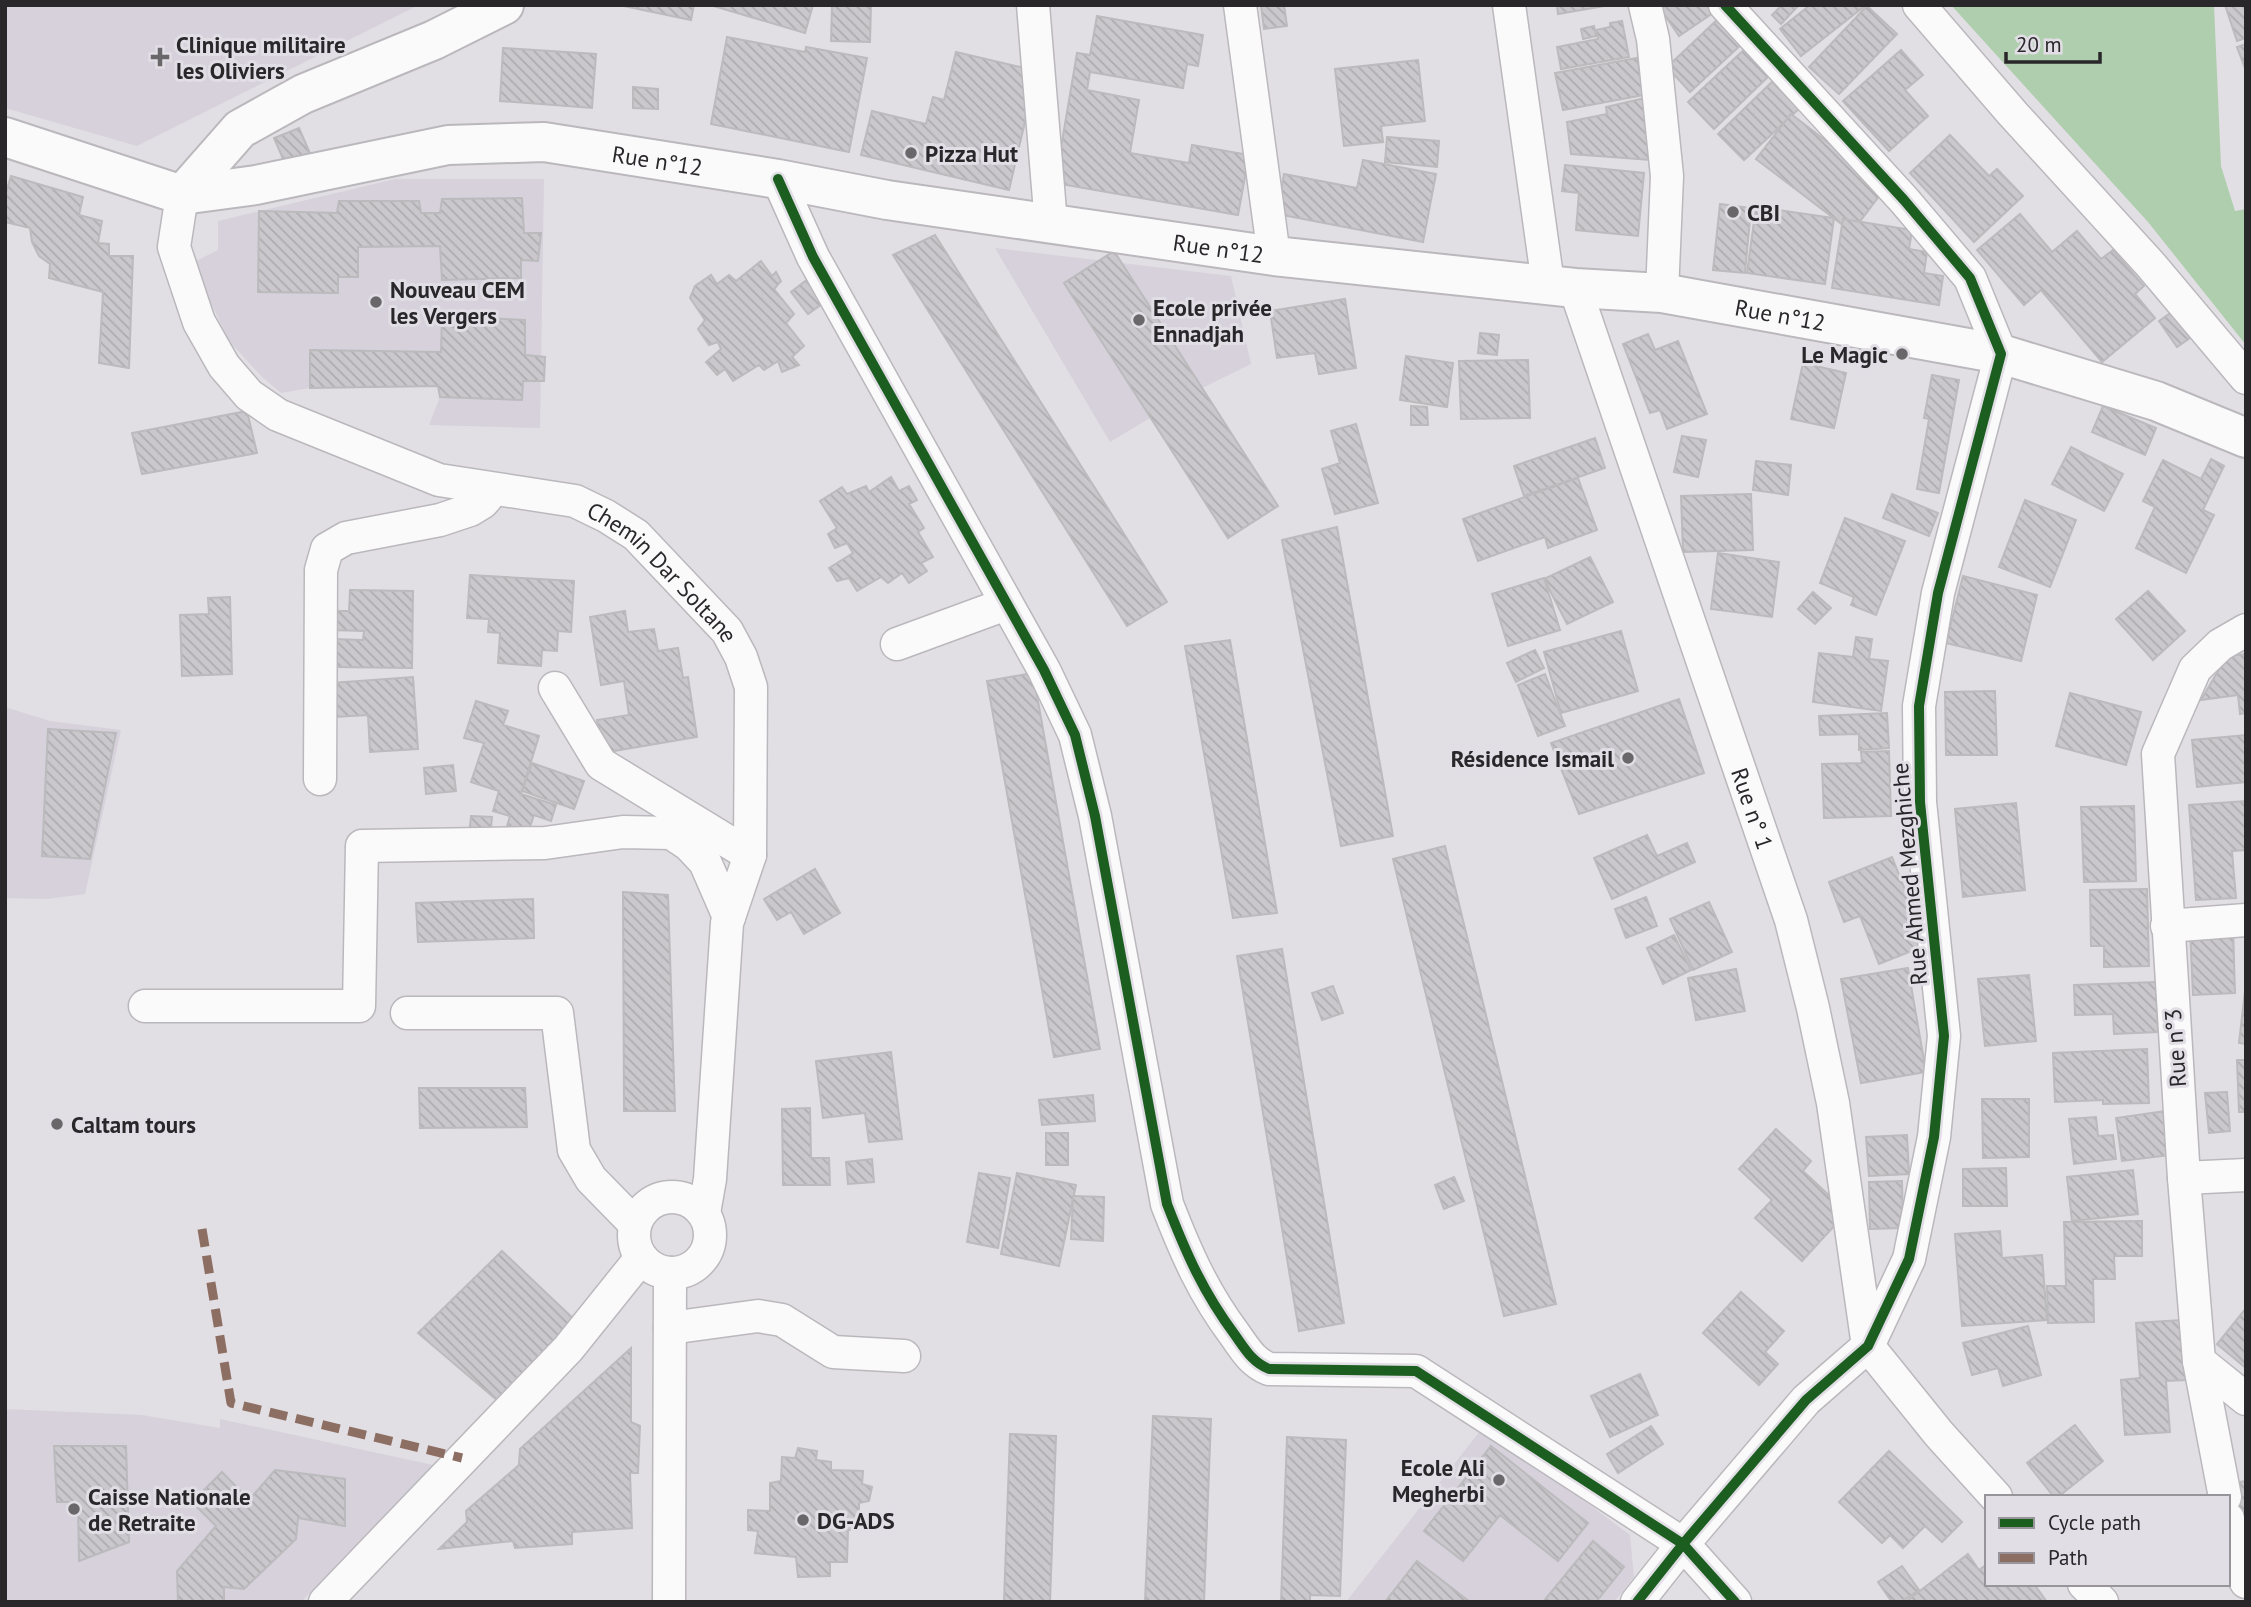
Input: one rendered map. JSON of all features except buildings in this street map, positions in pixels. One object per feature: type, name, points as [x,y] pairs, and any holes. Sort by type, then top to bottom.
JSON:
[{"type":"main road","points":[[5,137],[182,195],[240,130],[303,94],[434,40],[504,5]]},
{"type":"main road","name":"Rue n°12","points":[[182,195],[256,185],[448,145],[544,142],[778,179],[887,200],[1274,256],[1562,286],[1662,293],[2001,354],[2155,401],[2246,438]]},
{"type":"street","points":[[1033,5],[1051,224]]},
{"type":"street","points":[[1240,5],[1274,256]]},
{"type":"street","name":"Rue n° 1","points":[[1509,5],[1562,286],[1791,920],[1833,1103],[1868,1346]]},
{"type":"street","points":[[1645,5],[1653,39],[1667,176],[1662,293]]},
{"type":"street","points":[[1725,5],[1904,200],[1970,278],[2001,354]]},
{"type":"street","points":[[1919,5],[2013,114],[2150,264],[2246,378]]},
{"type":"street","points":[[778,179],[813,257],[1044,670],[1075,735],[1095,816],[1167,1204],[1184,1248],[1211,1303],[1256,1364],[1269,1369],[1416,1371],[1683,1544],[1735,1602]]},
{"type":"street","name":"Chemin Dar Soltane","points":[[182,195],[174,247],[199,322],[223,366],[249,395],[278,415],[439,480],[575,500],[606,516],[636,535],[727,631],[741,657],[751,687],[750,855],[729,917],[710,1179],[704,1213]]},
{"type":"street","name":"Rue Ahmed Mezghiche","points":[[1868,1346],[1909,1259],[1934,1137],[1944,1035],[1920,803],[1919,706],[1938,593],[2001,354]]},
{"type":"street","points":[[320,779],[321,570],[327,549],[346,538],[440,520],[470,510],[483,502],[494,489]]},
{"type":"street","points":[[897,644],[1006,604]]},
{"type":"street","name":"Rue n°3","points":[[2225,1495],[2199,1361],[2184,1178],[2158,754],[2195,669],[2220,645],[2246,630]]},
{"type":"street","points":[[555,688],[601,764],[750,855]]},
{"type":"street","points":[[145,1006],[359,1006],[362,846],[545,843],[623,832],[671,833],[689,845],[705,862],[729,917]]},
{"type":"street","points":[[2167,926],[2246,920]]},
{"type":"street","points":[[407,1013],[558,1013],[574,1150],[591,1179],[635,1224]]},
{"type":"street","points":[[2184,1178],[2246,1175]]},
{"type":"street","points":[[673,1196],[696,1204],[704,1213],[710,1224],[709,1248],[694,1267],[670,1273],[649,1266],[641,1258],[634,1236],[635,1224],[640,1213],[649,1204],[660,1198],[673,1196]]},
{"type":"street","points":[[325,1602],[568,1349],[641,1258]]},
{"type":"street","points":[[669,1602],[670,1273]]},
{"type":"street","points":[[670,1328],[758,1317],[782,1320],[833,1352],[904,1356]]},
{"type":"street","points":[[1637,1602],[1806,1400],[1868,1346],[1939,1434],[1994,1495]]},
{"type":"street","points":[[2199,1361],[2246,1399]]},
{"type":"street","points":[[2230,1529],[2238,1567],[2246,1582]]},
{"type":"street","points":[[2086,1586],[2102,1602]]},
{"type":"shaded area","name":"Clinique militaire les Oliviers","points":[[5,5],[419,5],[137,146],[5,108]]},
{"type":"shaded area","name":"Nouveau CEM les Vergers","points":[[395,179],[544,179],[540,428],[429,425],[440,397],[438,386],[310,388],[281,393],[261,376],[229,341],[192,263],[218,250],[218,221]]},
{"type":"shaded area","name":"Ecole privée Ennadjah","points":[[995,248],[1231,276],[1251,364],[1192,393],[1110,442]]},
{"type":"shaded area","points":[[5,707],[50,721],[121,730],[85,894],[47,899],[5,898]]},
{"type":"shaded area","points":[[5,1409],[142,1415],[220,1428],[220,1419],[433,1465],[301,1602],[5,1602]]},
{"type":"shaded area","name":"Ecole Ali Megherbi","points":[[1484,1426],[1630,1535],[1634,1577],[1614,1602],[1346,1602]]},
{"type":"green space","points":[[1951,5],[2214,5],[2221,166],[2235,211],[2246,209],[2246,345],[2148,222]]},
{"type":"marked path","points":[[202,1229],[231,1403],[462,1458]]},
{"type":"cycle path","points":[[1637,1602],[1806,1400],[1868,1346],[1909,1259],[1934,1137],[1944,1036],[1920,802],[1919,706],[1938,593],[2001,354],[1970,278],[1904,200],[1725,5]]},
{"type":"cycle path","points":[[778,179],[813,257],[1044,670],[1075,735],[1095,816],[1167,1204],[1196,1272],[1224,1319],[1249,1355],[1269,1369],[1416,1371],[1683,1544],[1735,1602]]},
{"type":"place","name":"Clinique militaire les Oliviers","points":[[160,57]]},
{"type":"place","name":"Pizza Hut","points":[[911,153]]},
{"type":"place","name":"CBI","points":[[1733,212]]},
{"type":"place","name":"Nouveau CEM les Vergers","points":[[376,302]]},
{"type":"place","name":"Ecole privée Ennadjah","points":[[1139,320]]},
{"type":"place","name":"Le Magic","points":[[1902,354]]},
{"type":"place","name":"Résidence Ismail","points":[[1628,758]]},
{"type":"place","name":"Caltam tours","points":[[57,1124]]},
{"type":"place","name":"Ecole Ali Megherbi","points":[[1499,1480]]},
{"type":"place","name":"Caisse Nationale de Retraite","points":[[74,1509]]},
{"type":"place","name":"DG-ADS","points":[[803,1520]]}]
